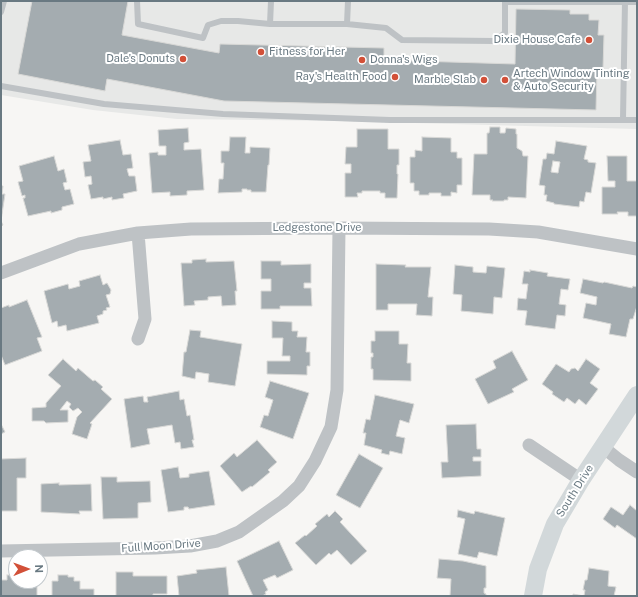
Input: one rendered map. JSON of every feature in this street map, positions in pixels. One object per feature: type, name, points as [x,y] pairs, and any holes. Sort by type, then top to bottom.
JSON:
[{"type":"street","name":"Full Moon Drive","points":[[1,551],[155,548],[190,546],[216,541],[239,532],[283,501],[299,486],[315,461],[331,427],[337,390],[339,228]]},
{"type":"street","name":"Ledgestone Drive","points":[[1,273],[79,244],[138,233],[191,229],[489,229],[538,232],[637,249]]},
{"type":"street","points":[[138,233],[145,319],[138,339]]},
{"type":"street","name":"South Drive","points":[[533,596],[538,569],[555,524],[581,480],[637,395]]},
{"type":"street","points":[[529,445],[581,480]]},
{"type":"street","points":[[603,447],[637,472]]},
{"type":"lane","points":[[1,12],[4,1]]},
{"type":"lane","points":[[137,1],[138,24],[203,38],[208,25],[221,21],[270,24],[347,24],[386,28],[402,40],[494,41],[505,33],[506,1],[637,2]]},
{"type":"lane","points":[[270,1],[270,24]]},
{"type":"lane","points":[[347,24],[348,1]]},
{"type":"lane","points":[[623,119],[625,2]]},
{"type":"lane","points":[[1,86],[104,104],[223,114],[390,120],[637,120]]},
{"type":"shaded area","points":[[1,1],[637,1],[637,129],[341,121],[177,119],[93,110],[1,95]]},
{"type":"building","points":[[32,1],[128,1],[122,35],[219,53],[220,44],[384,48],[384,60],[515,64],[516,9],[570,10],[570,14],[589,14],[589,20],[599,20],[598,35],[604,35],[603,69],[597,69],[596,110],[224,101],[107,79],[105,91],[18,74]]},
{"type":"building","points":[[490,127],[500,127],[500,133],[505,133],[506,128],[516,129],[517,148],[522,151],[523,156],[528,156],[526,198],[508,197],[508,200],[504,201],[492,201],[493,200],[490,200],[490,195],[472,195],[474,154],[487,154],[487,133],[489,133]]},
{"type":"building","points":[[188,128],[189,142],[184,143],[184,150],[201,149],[204,190],[187,191],[187,195],[170,196],[170,192],[152,193],[149,153],[158,152],[158,155],[166,155],[166,146],[159,146],[158,130]]},
{"type":"building","points":[[357,129],[388,129],[388,149],[399,149],[399,165],[397,165],[397,198],[385,198],[385,193],[380,193],[380,191],[362,191],[362,193],[357,193],[358,197],[345,197],[345,173],[351,173],[351,164],[345,164],[346,147],[357,147]]},
{"type":"building","points":[[230,137],[246,137],[245,153],[250,153],[250,147],[270,148],[266,192],[251,192],[251,190],[242,189],[242,192],[218,193],[219,179],[223,179],[224,163],[221,163],[221,151],[229,151]]},
{"type":"building","points":[[422,137],[451,138],[451,152],[457,152],[457,158],[462,158],[462,185],[457,185],[457,193],[451,192],[451,196],[441,196],[441,193],[419,195],[419,191],[414,191],[414,183],[410,183],[410,157],[415,157],[415,150],[422,151]]},
{"type":"building","points":[[120,140],[123,155],[131,154],[133,168],[127,169],[129,176],[135,176],[137,191],[123,194],[124,198],[112,200],[112,197],[103,199],[103,197],[91,199],[88,185],[92,184],[91,176],[85,177],[83,162],[91,161],[88,145]]},
{"type":"building","points":[[556,141],[587,146],[584,159],[588,160],[588,162],[596,163],[591,193],[586,192],[584,202],[580,201],[579,207],[554,204],[546,201],[547,195],[544,195],[545,186],[539,185],[543,159],[546,159],[547,153],[554,154]],"holes":[[[553,161],[560,162],[558,173],[551,172]]]},
{"type":"building","points":[[54,156],[58,171],[64,169],[67,182],[63,183],[65,190],[70,189],[74,204],[62,207],[62,210],[51,213],[51,211],[28,216],[23,198],[25,198],[25,195],[22,196],[18,182],[23,181],[19,166]]},
{"type":"building","points":[[607,156],[627,156],[627,181],[637,181],[637,216],[628,216],[628,212],[617,212],[618,214],[602,214],[602,187],[615,187],[615,181],[608,181]]},
{"type":"building","points":[[1,186],[3,186],[2,194],[5,194],[1,221]]},
{"type":"building","points":[[206,259],[206,262],[234,261],[237,291],[235,291],[236,305],[222,306],[221,296],[208,297],[208,300],[194,301],[195,305],[184,306],[181,263],[192,263],[192,260]]},
{"type":"building","points":[[261,261],[281,261],[281,265],[311,264],[311,283],[304,283],[304,288],[311,288],[312,306],[280,306],[280,309],[261,309],[261,291],[271,291],[271,279],[261,279]]},
{"type":"building","points":[[376,264],[406,265],[405,267],[431,267],[428,297],[433,297],[432,316],[416,315],[417,304],[388,304],[388,310],[376,310]]},
{"type":"building","points":[[455,265],[473,267],[473,272],[486,273],[487,266],[505,268],[502,298],[494,297],[493,314],[461,311],[462,295],[453,294]]},
{"type":"building","points":[[530,270],[548,273],[547,276],[570,279],[568,290],[561,289],[559,304],[566,305],[565,316],[557,315],[555,329],[525,325],[527,311],[517,310],[518,298],[526,299],[528,284],[522,284],[524,271],[530,272]]},
{"type":"building","points":[[100,275],[103,285],[107,283],[111,290],[110,294],[106,295],[110,307],[103,311],[103,314],[97,316],[99,323],[67,331],[66,325],[58,327],[57,321],[52,323],[44,291],[68,284],[69,289],[80,286],[79,281]]},
{"type":"building","points":[[583,279],[632,288],[633,286],[637,287],[637,306],[633,319],[630,319],[626,337],[609,334],[611,324],[583,318],[586,303],[596,305],[597,297],[580,293]]},
{"type":"building","points":[[27,300],[42,337],[37,338],[42,351],[5,365],[1,355],[1,308],[9,305],[9,307]]},
{"type":"building","points":[[272,321],[292,322],[292,331],[298,331],[297,337],[307,337],[306,352],[310,352],[310,366],[307,366],[307,375],[267,374],[267,361],[290,361],[290,356],[282,356],[283,338],[272,338]]},
{"type":"building","points":[[190,330],[201,331],[200,337],[242,344],[235,386],[208,382],[209,374],[196,372],[195,379],[182,376],[184,352],[186,352]]},
{"type":"building","points":[[375,331],[399,331],[399,344],[408,344],[407,363],[411,363],[411,381],[373,380],[373,369],[371,369],[371,357],[373,357],[373,353],[371,353],[371,341],[375,341]]},
{"type":"building","points":[[512,351],[528,380],[512,389],[514,392],[488,404],[475,379],[496,368],[493,361]]},
{"type":"building","points":[[63,359],[76,371],[78,368],[93,381],[95,380],[103,387],[101,389],[112,399],[90,423],[92,424],[87,439],[72,434],[77,417],[82,412],[78,408],[73,411],[69,407],[71,404],[67,401],[60,410],[68,410],[68,422],[46,423],[44,421],[32,421],[32,408],[46,407],[46,403],[61,386],[48,375]]},
{"type":"building","points":[[586,359],[600,369],[590,383],[598,389],[586,405],[579,399],[575,404],[567,398],[564,402],[552,394],[553,392],[542,384],[556,364],[569,372],[571,369],[575,368],[578,371]]},
{"type":"building","points":[[270,381],[309,393],[293,439],[260,427],[264,415],[268,416],[273,400],[265,397]]},
{"type":"building","points":[[179,391],[180,400],[184,399],[187,416],[190,415],[194,447],[181,449],[180,442],[175,443],[172,425],[147,429],[150,444],[131,448],[124,399],[143,396],[144,402],[148,402],[147,397]]},
{"type":"building","points":[[375,395],[414,404],[409,423],[400,420],[396,436],[405,438],[402,454],[390,451],[389,455],[381,453],[382,450],[364,445],[366,433],[363,433],[366,419],[370,420]]},
{"type":"building","points":[[1,424],[5,432],[1,434]]},
{"type":"building","points":[[476,424],[477,449],[481,449],[481,457],[473,457],[473,461],[481,461],[481,476],[442,478],[441,462],[448,462],[446,425]]},
{"type":"building","points":[[257,440],[277,462],[268,470],[270,472],[252,487],[251,486],[242,492],[220,466],[234,453],[237,457]]},
{"type":"building","points":[[359,454],[383,468],[360,508],[336,495]]},
{"type":"building","points":[[26,458],[26,478],[17,478],[17,511],[1,511],[1,459]]},
{"type":"building","points":[[178,467],[180,478],[189,477],[189,474],[209,471],[215,505],[189,509],[188,507],[184,507],[184,510],[168,512],[161,470]]},
{"type":"building","points":[[101,477],[117,477],[117,482],[150,481],[151,502],[138,503],[138,518],[103,519]]},
{"type":"building","points":[[59,483],[59,485],[91,484],[92,511],[79,511],[80,514],[41,512],[41,484]]},
{"type":"building","points":[[630,505],[637,511],[637,539],[617,525],[615,528],[603,519],[611,507],[623,515]]},
{"type":"building","points":[[458,510],[474,514],[475,511],[505,518],[497,556],[479,552],[477,558],[458,554],[465,519],[457,517]]},
{"type":"building","points":[[335,511],[343,519],[340,522],[367,551],[351,565],[337,550],[331,555],[329,553],[316,565],[295,543],[305,535],[306,536],[317,526],[315,524],[327,514],[329,517]]},
{"type":"building","points":[[279,541],[293,570],[277,578],[275,575],[263,580],[268,590],[265,592],[266,594],[262,596],[253,596],[237,561]]},
{"type":"building","points":[[439,559],[463,561],[486,566],[486,588],[484,588],[484,593],[486,596],[450,596],[451,579],[437,578]]},
{"type":"building","points":[[226,567],[229,596],[179,596],[177,576],[197,573],[196,570]]},
{"type":"building","points":[[589,568],[609,571],[608,586],[616,587],[614,596],[584,596],[585,590],[583,590],[585,580],[587,580]]},
{"type":"building","points":[[116,572],[133,572],[133,576],[167,576],[167,594],[153,594],[153,596],[116,596]]},
{"type":"building","points":[[8,575],[8,589],[37,589],[37,596],[1,596],[1,580],[7,580]]},
{"type":"building","points":[[58,575],[68,575],[68,577],[74,577],[74,581],[80,581],[80,589],[94,589],[94,596],[52,596],[52,581],[58,581]]},
{"type":"building","points":[[573,594],[584,596],[573,596]]},
{"type":"place","name":"Dixie House Cafe","points":[[589,40]]},
{"type":"place","name":"Fitness for Her","points":[[261,52]]},
{"type":"place","name":"Dale's Donuts","points":[[183,59]]},
{"type":"place","name":"Donna's Wigs","points":[[362,60]]},
{"type":"place","name":"Ray's Health Food","points":[[395,77]]},
{"type":"place","name":"Marble Slab","points":[[484,80]]},
{"type":"place","name":"Artech Window Tinting & Auto Security","points":[[505,80]]}]
